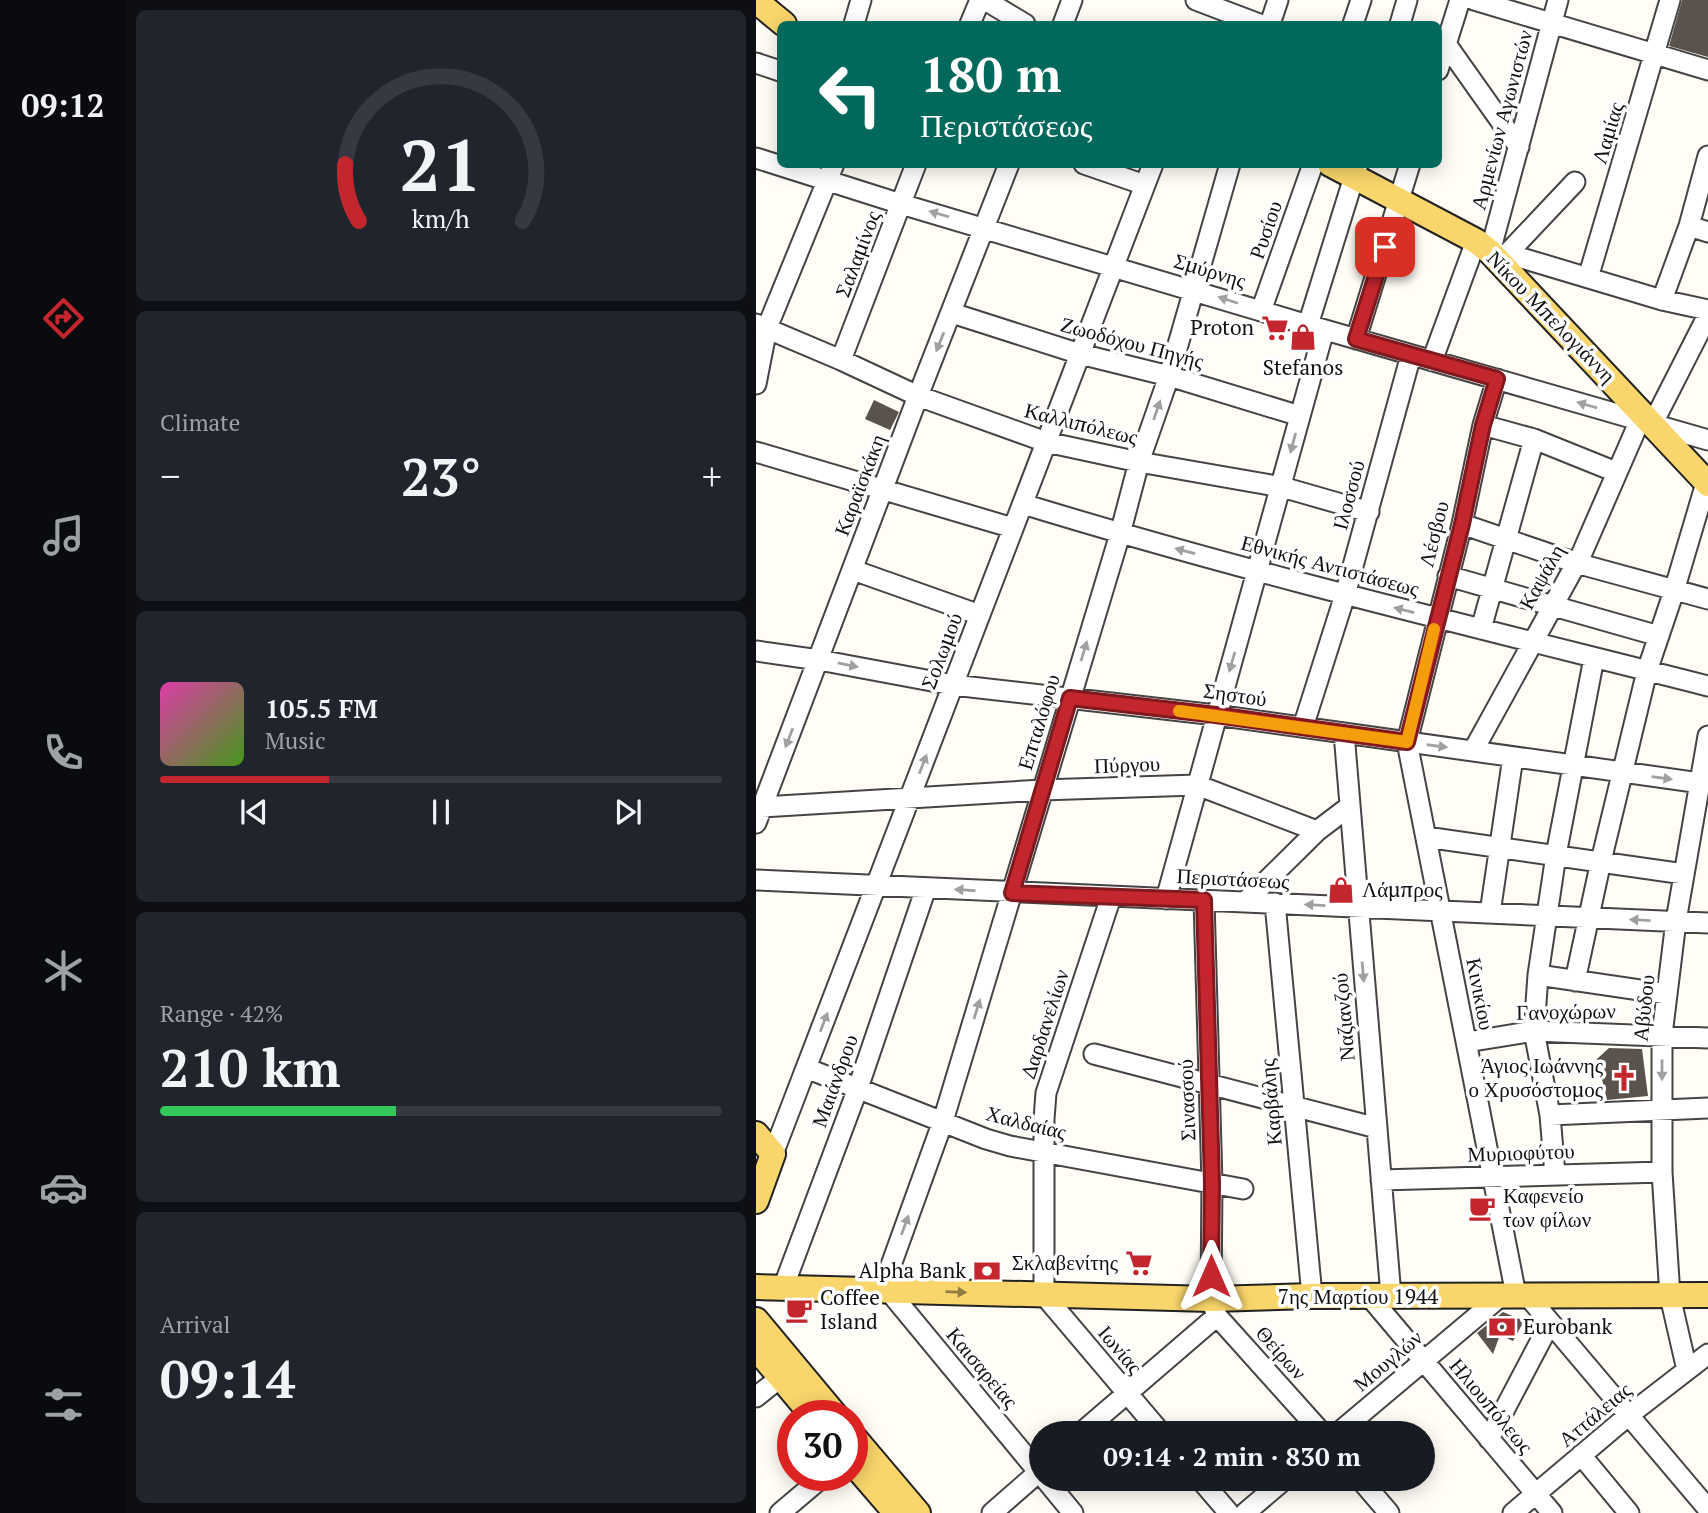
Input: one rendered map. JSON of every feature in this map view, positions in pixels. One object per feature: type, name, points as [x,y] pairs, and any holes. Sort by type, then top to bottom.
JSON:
[{"type":"main road","points":[[756,1],[780,21]]},
{"type":"main road","name":"Νίκου Μπελογιάννη","points":[[1356,171],[1399,201],[1491,249],[1646,422],[1707,483]]},
{"type":"main road","points":[[756,1134],[773,1154],[756,1201]]},
{"type":"main road","points":[[772,1288],[762,1311],[759,1333],[781,1377],[800,1400]]},
{"type":"main road","name":"7ης Μαρτίου 1944","points":[[772,1288],[1044,1295],[1214,1307],[1312,1296],[1708,1296]]},
{"type":"main road","points":[[759,1333],[821,1400]]},
{"type":"main road","points":[[868,1454],[918,1513]]},
{"type":"main road","points":[[868,1481],[896,1513]]},
{"type":"street","points":[[855,21],[861,0]]},
{"type":"street","points":[[972,21],[982,0],[1020,21]]},
{"type":"street","points":[[1064,21],[1072,0]]},
{"type":"street","points":[[1196,0],[1251,21]]},
{"type":"street","points":[[1271,21],[1278,0]]},
{"type":"street","points":[[1354,21],[1361,0]]},
{"type":"street","points":[[1401,21],[1407,0]]},
{"type":"street","points":[[1442,57],[1460,0]]},
{"type":"street","points":[[1474,0],[1708,70]]},
{"type":"street","name":"Αρμενίων Αγωνιστών","points":[[1432,360],[1491,249],[1558,0]]},
{"type":"street","name":"Λαμίας","points":[[1588,278],[1670,0]]},
{"type":"street","points":[[1446,44],[1519,147]]},
{"type":"street","points":[[756,63],[777,70]]},
{"type":"street","points":[[1662,300],[1689,226],[1708,157]]},
{"type":"street","name":"Σμύρνης","points":[[756,158],[777,162]]},
{"type":"street","name":"Σμύρνης","points":[[806,168],[831,173],[901,204],[1316,328],[1708,440]]},
{"type":"street","name":"Σαλαμίνος","points":[[841,360],[914,168]]},
{"type":"street","name":"Καραϊσκάκη","points":[[759,815],[1008,168]]},
{"type":"street","points":[[1096,168],[1145,184]]},
{"type":"street","name":"Σολωμού","points":[[773,1154],[1151,168]]},
{"type":"street","name":"Επταλόφου","points":[[888,1290],[886,1279],[943,1121],[1120,534],[1139,462],[1169,376],[1229,168]]},
{"type":"street","name":"Ρυσίου","points":[[1261,311],[1312,168]]},
{"type":"street","points":[[1356,339],[1409,168]]},
{"type":"street","points":[[1166,899],[1282,487],[1300,416],[1316,328],[1356,171]]},
{"type":"street","points":[[756,384],[762,326],[831,173]]},
{"type":"street","points":[[1491,249],[1574,182]]},
{"type":"street","points":[[1689,226],[1708,232]]},
{"type":"street","points":[[1491,249],[1708,313]]},
{"type":"street","name":"Ζωοδόχου Πηγής","points":[[952,313],[1080,354],[1169,376],[1300,416]]},
{"type":"street","name":"Καψάλη","points":[[1473,751],[1576,563],[1616,472],[1708,313]]},
{"type":"street","name":"Καλλιπόλεως","points":[[762,326],[918,396],[1046,442],[1139,462],[1282,487],[1369,512]]},
{"type":"street","name":"Ιλοσσού","points":[[1303,727],[1345,595],[1411,355]]},
{"type":"street","name":"Λέσβου","points":[[1407,742],[1436,618],[1462,524],[1483,425],[1497,379]]},
{"type":"street","points":[[1483,425],[1534,439],[1616,472]]},
{"type":"street","points":[[1481,629],[1534,439]]},
{"type":"street","points":[[756,452],[1013,528]]},
{"type":"street","points":[[1575,981],[1647,671],[1707,483]]},
{"type":"street","name":"Εθνικής Αντιστάσεως","points":[[1023,504],[1120,534],[1345,595],[1708,686]]},
{"type":"street","points":[[1462,524],[1576,563],[1708,599]]},
{"type":"street","points":[[853,570],[980,615]]},
{"type":"street","points":[[1448,576],[1658,636]]},
{"type":"street","name":"Σηστού","points":[[756,651],[953,685],[1216,715],[1704,783]]},
{"type":"street","points":[[1555,1175],[1550,1115],[1534,1031],[1538,975],[1556,855],[1594,657]]},
{"type":"street","name":"Ναζιανζού","points":[[1344,733],[1381,1180],[1380,1296]]},
{"type":"street","name":"Αβύδου","points":[[1687,1370],[1670,1296],[1662,1172],[1662,1035],[1676,922],[1704,783],[1708,736]]},
{"type":"street","name":"Κινικίου","points":[[1407,742],[1515,1296]]},
{"type":"street","points":[[1490,913],[1513,757]]},
{"type":"street","name":"Πύργου","points":[[759,815],[909,798],[1197,785],[1317,831]]},
{"type":"street","points":[[1245,902],[1317,831],[1350,806]]},
{"type":"street","points":[[1426,837],[1684,874]]},
{"type":"street","name":"Περιστάσεως","points":[[756,880],[1708,923]]},
{"type":"street","name":"Μαιάνδρου","points":[[772,1288],[858,1088],[926,888]]},
{"type":"street","name":"Δαρδανελίων","points":[[1044,1295],[1046,1093],[1111,897]]},
{"type":"street","name":"Σινασσού","points":[[1204,900],[1214,1307]]},
{"type":"street","name":"Καρβάλης","points":[[1275,904],[1312,1296]]},
{"type":"street","points":[[1538,975],[1667,994]]},
{"type":"street","name":"Γανοχώρων","points":[[1467,1042],[1534,1031],[1708,1038]]},
{"type":"street","points":[[1094,1054],[1377,1128]]},
{"type":"street","name":"Χαλδαίας","points":[[806,1068],[986,1139],[1044,1153],[1243,1189]]},
{"type":"street","points":[[1550,1115],[1708,1108]]},
{"type":"street","name":"Μυριοφύτου","points":[[1381,1180],[1662,1172]]},
{"type":"street","name":"Καισαρείας","points":[[888,1290],[1029,1458]]},
{"type":"street","name":"Ιωνίας","points":[[1044,1295],[1151,1421]]},
{"type":"street","name":"Ηλιουπόλεως","points":[[1380,1296],[1423,1360],[1552,1513]]},
{"type":"street","points":[[1515,1296],[1550,1323],[1708,1509]]},
{"type":"street","name":"Μουγλών","points":[[1352,1421],[1423,1360],[1515,1296]]},
{"type":"street","points":[[1094,1421],[1214,1307]]},
{"type":"street","name":"Θείρων","points":[[1214,1307],[1312,1421]]},
{"type":"street","points":[[1489,1439],[1550,1323]]},
{"type":"street","name":"Αττάλειας","points":[[1513,1513],[1629,1415],[1708,1354]]},
{"type":"street","points":[[756,1397],[781,1377]]},
{"type":"street","points":[[1581,1455],[1629,1513]]},
{"type":"street","points":[[992,1513],[1029,1484]]},
{"type":"street","points":[[780,1513],[806,1491]]},
{"type":"street","name":"Καισαρείας","points":[[1056,1491],[1073,1513]]},
{"type":"street","points":[[1210,1491],[1229,1513]]},
{"type":"street","points":[[1245,1513],[1271,1491]]},
{"type":"street","points":[[1370,1491],[1389,1513]]},
{"type":"building","points":[[1682,0],[1708,0],[1708,57],[1669,46]]},
{"type":"building","points":[[874,400],[899,412],[890,430],[865,419]]},
{"type":"building","name":"Άγιος Ιωάννης ο Χρυσόστομος","points":[[1609,1048],[1642,1049],[1648,1096],[1607,1100],[1597,1059]]},
{"type":"building","name":"Eurobank","points":[[1503,1312],[1524,1321],[1513,1341],[1500,1335],[1493,1354],[1477,1333]]},
{"type":"slow traffic","points":[[1179,711],[1407,742],[1434,629]]},
{"type":"place","name":"Proton","points":[[1275,328]]},
{"type":"place","name":"Stefanos","points":[[1303,337]]},
{"type":"place","name":"Λάμπρος","points":[[1341,890]]},
{"type":"place","name":"Άγιος Ιωάννης ο Χρυσόστομος","points":[[1624,1078]]},
{"type":"place","name":"Καφενείο των φίλων","points":[[1482,1208]]},
{"type":"place","name":"Σκλαβενίτης","points":[[1139,1263]]},
{"type":"place","name":"Alpha Bank","points":[[987,1271]]},
{"type":"place","name":"Coffee Island","points":[[799,1310]]},
{"type":"place","name":"Eurobank","points":[[1502,1327]]},
{"type":"route","points":[[1211,1276],[1212,1183],[1204,900],[1012,893],[1070,698],[1407,742],[1436,618],[1462,524],[1483,425],[1497,379],[1356,339],[1385,247]]}]
